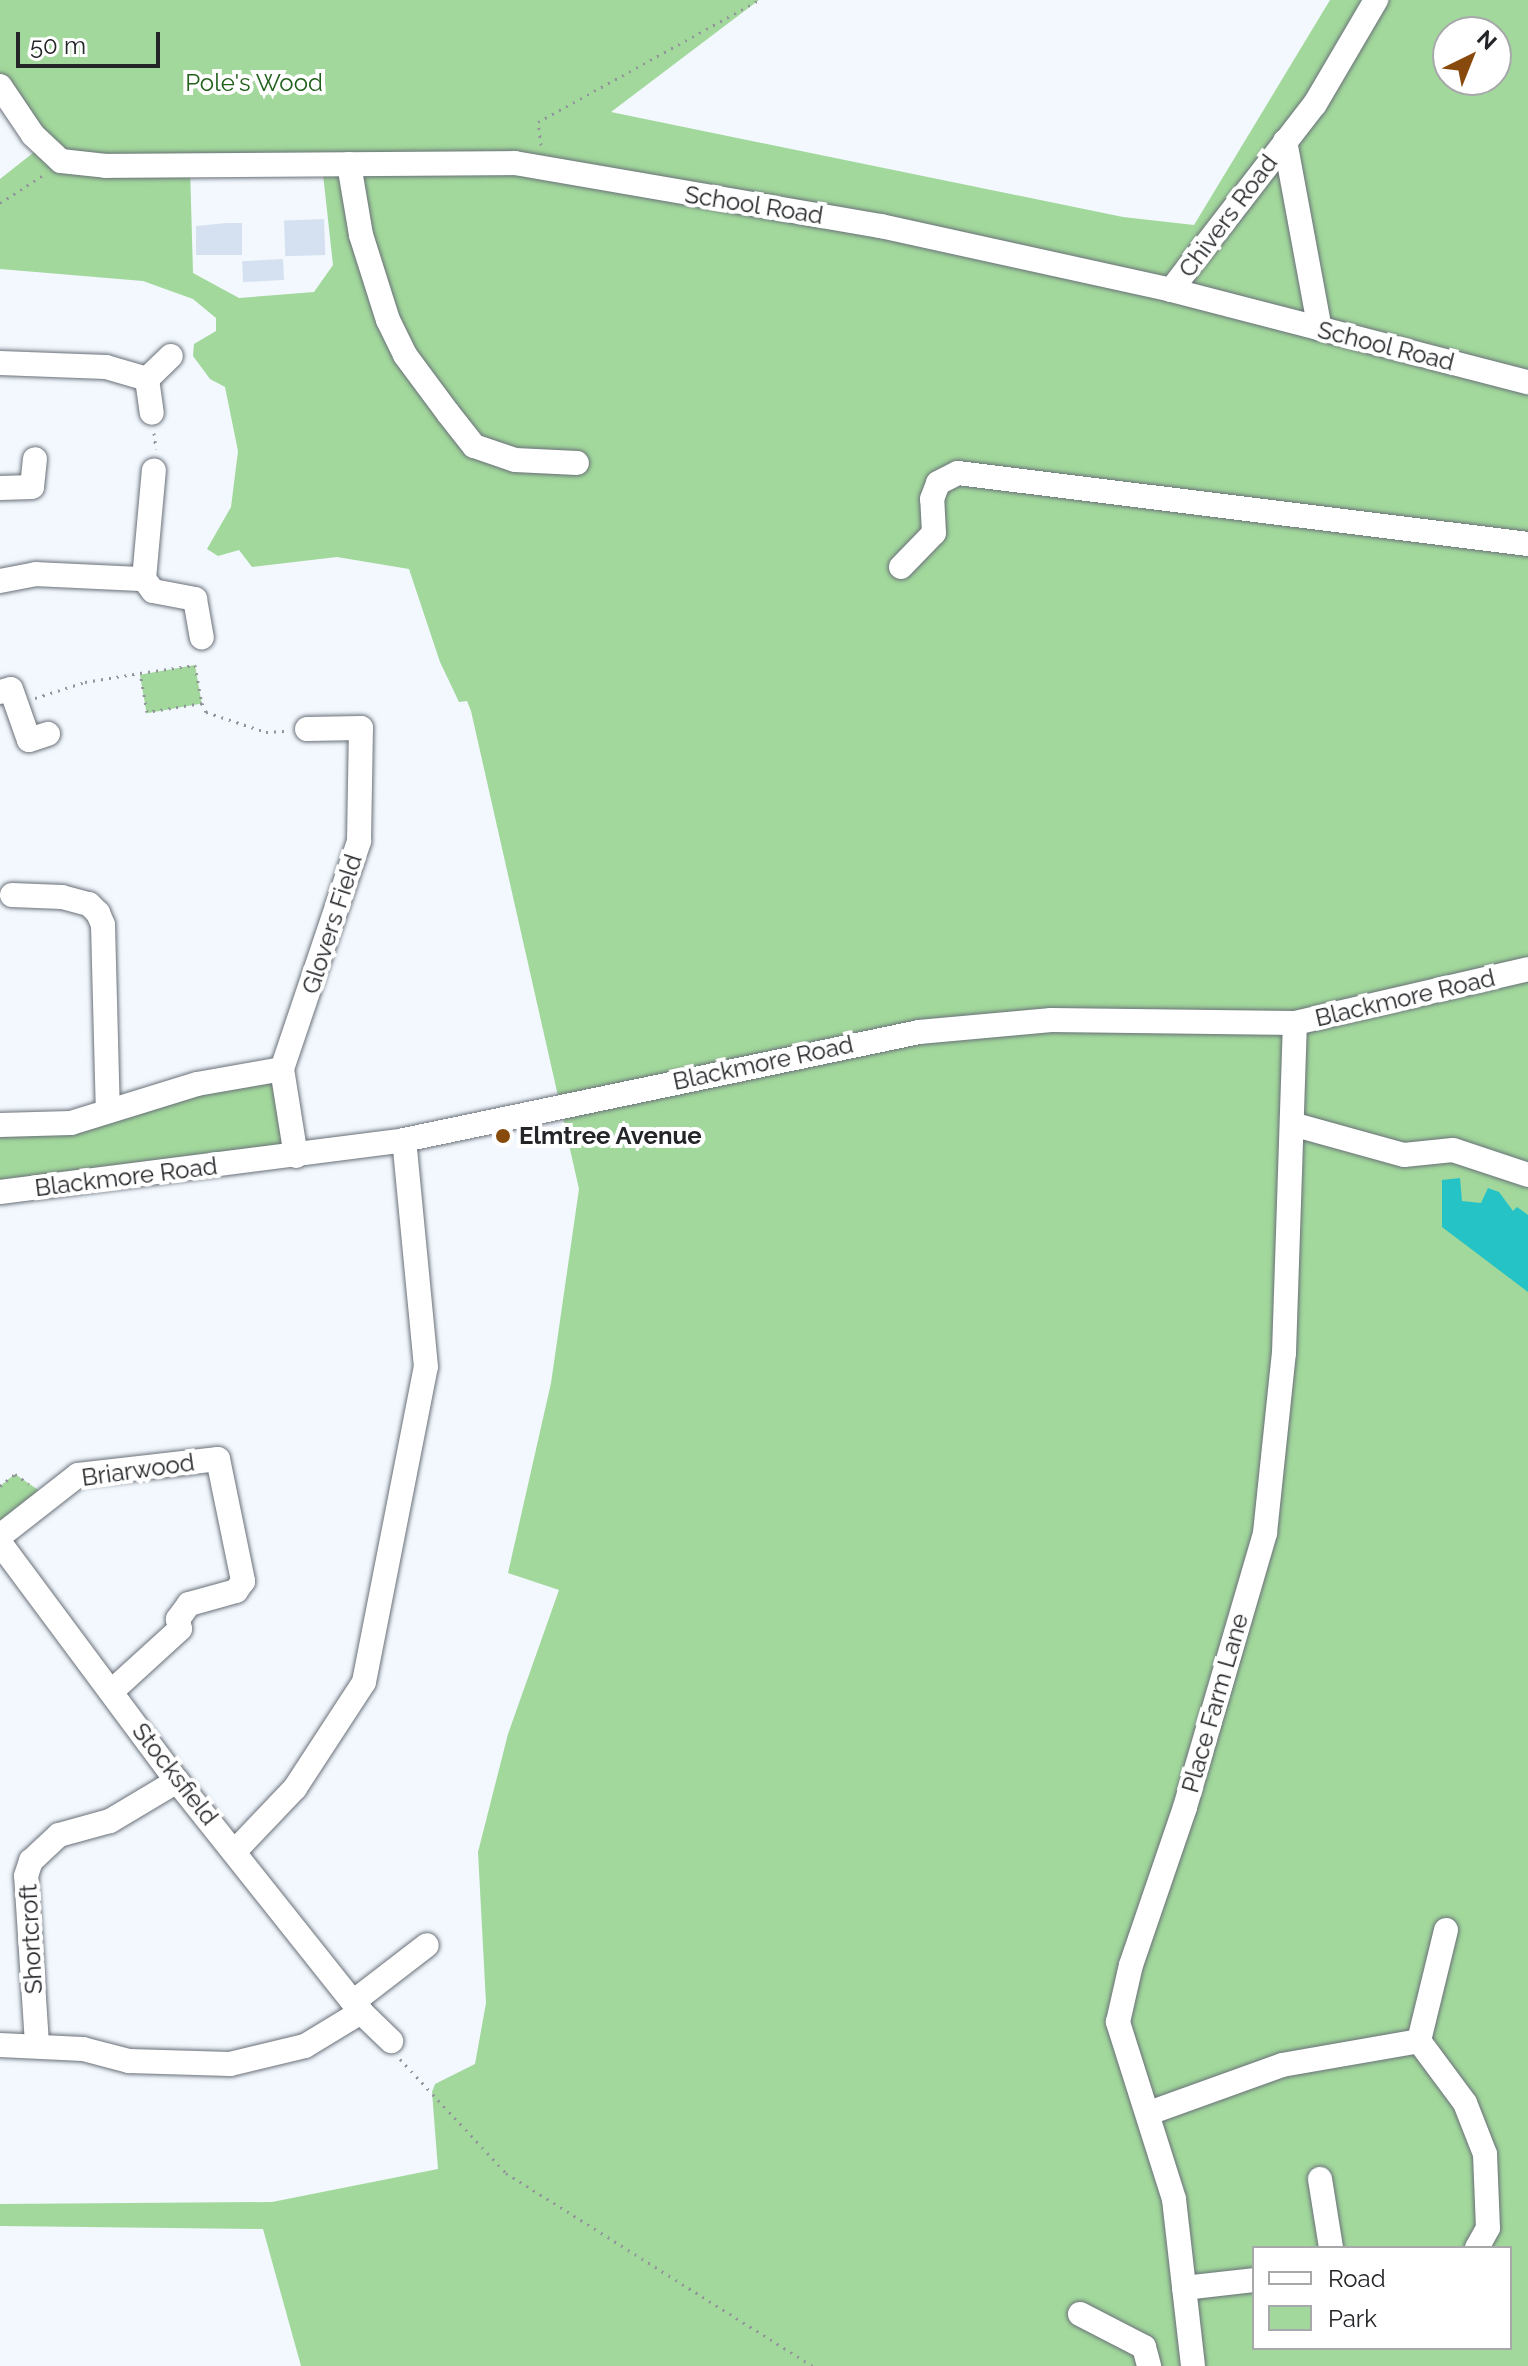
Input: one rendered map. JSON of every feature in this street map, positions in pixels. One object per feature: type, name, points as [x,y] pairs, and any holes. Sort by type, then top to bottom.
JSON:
[{"type":"street","name":"Chivers Road","points":[[1171,290],[1315,104],[1376,0]]},
{"type":"street","points":[[0,86],[33,135],[61,161]]},
{"type":"street","name":"Chivers Road","points":[[1285,141],[1320,329]]},
{"type":"street","name":"School Road","points":[[61,161],[106,166],[515,163],[881,226],[1171,290],[1528,382]]},
{"type":"street","points":[[349,164],[361,235],[388,320],[405,355],[448,413],[474,446],[515,460],[577,463]]},
{"type":"street","points":[[147,379],[171,356]]},
{"type":"street","points":[[0,363],[106,367],[147,379]]},
{"type":"street","points":[[147,379],[152,413]]},
{"type":"street","points":[[0,488],[32,487],[35,459]]},
{"type":"street","points":[[154,470],[144,579],[153,591],[195,599],[202,637]]},
{"type":"street","points":[[901,567],[934,533],[932,499],[938,483],[958,473],[1528,544]]},
{"type":"street","points":[[0,581],[36,574],[144,579]]},
{"type":"street","points":[[8,698],[29,740],[48,734]]},
{"type":"street","name":"Glovers Field","points":[[296,1156],[282,1069],[359,841],[370,720],[307,729]]},
{"type":"street","points":[[12,895],[62,897],[89,904],[98,913],[103,925],[108,1111]]},
{"type":"street","name":"Blackmore Road","points":[[0,1192],[404,1140],[749,1065],[945,1028],[1051,1020],[1295,1023],[1528,969]]},
{"type":"street","name":"Place Farm Lane","points":[[1193,2366],[1174,2199],[1149,2113],[1128,2065],[1118,2022],[1131,1965],[1185,1807],[1265,1533],[1284,1353],[1295,1023]]},
{"type":"street","points":[[0,1125],[71,1123],[197,1084],[282,1069]]},
{"type":"street","points":[[1292,1124],[1404,1155],[1453,1150],[1528,1175]]},
{"type":"street","points":[[236,1850],[295,1788],[364,1682],[426,1367],[404,1140]]},
{"type":"street","name":"Briarwood","points":[[0,1536],[47,1496],[78,1475],[218,1459],[243,1581],[236,1591],[189,1604],[178,1619],[180,1629],[111,1692]]},
{"type":"street","name":"Stocksfield","points":[[0,1543],[177,1781],[236,1850],[357,2007],[391,2041]]},
{"type":"street","name":"Shortcroft","points":[[37,2044],[26,1876],[31,1861],[59,1835],[110,1821],[177,1781]]},
{"type":"street","points":[[1419,2041],[1446,1930]]},
{"type":"street","points":[[0,2045],[37,2044],[129,2061],[230,2064],[305,2046],[357,2007],[427,1945]]},
{"type":"street","points":[[1149,2113],[1282,2065],[1419,2041]]},
{"type":"street","points":[[1419,2041],[1465,2103],[1485,2154],[1488,2228],[1478,2246]]},
{"type":"street","points":[[1320,2179],[1331,2246]]},
{"type":"street","points":[[1184,2288],[1252,2280]]},
{"type":"street","points":[[1080,2314],[1144,2347],[1149,2366]]},
{"type":"path","points":[[544,168],[538,122],[759,0]]},
{"type":"path","points":[[0,203],[61,161]]},
{"type":"path","points":[[152,413],[154,470]]},
{"type":"path","points":[[8,698],[195,665],[206,712],[266,732],[307,729]]},
{"type":"path","points":[[140,673],[147,712],[202,703]]},
{"type":"path","points":[[0,1486],[15,1474],[47,1496]]},
{"type":"path","points":[[391,2041],[388,2046],[506,2173],[812,2366]]},
{"type":"green space","name":"Pole's Wood","points":[[0,0],[759,0],[611,112],[1123,217],[1194,225],[1330,0],[1528,0],[1528,2366],[301,2366],[263,2229],[0,2226],[0,2204],[272,2202],[438,2169],[432,2092],[435,2084],[475,2064],[486,2003],[478,1852],[508,1734],[559,1590],[508,1573],[551,1383],[579,1189],[471,711],[467,701],[459,702],[440,662],[409,569],[337,557],[252,567],[239,550],[218,556],[207,549],[231,507],[238,451],[225,387],[210,379],[193,356],[194,344],[216,331],[216,318],[193,299],[143,281],[0,269],[0,179],[43,145],[0,84]],"holes":[[[322,165],[333,265],[314,292],[239,298],[193,273],[190,166]]]},
{"type":"green space","points":[[195,665],[202,703],[147,713],[140,675]]},
{"type":"green space","points":[[282,1069],[296,1156],[0,1192],[0,1125]]},
{"type":"green space","points":[[15,1474],[47,1496],[0,1536],[0,1486]]},
{"type":"water","points":[[1460,1178],[1462,1201],[1481,1203],[1488,1188],[1499,1192],[1513,1211],[1517,1207],[1528,1215],[1528,1292],[1442,1227],[1442,1180]]},
{"type":"building","points":[[324,219],[325,255],[285,256],[284,220]]},
{"type":"building","points":[[242,223],[242,255],[196,255],[196,226]]},
{"type":"building","points":[[283,259],[284,280],[243,282],[242,261]]},
{"type":"place","name":"Elmtree Avenue","points":[[503,1136]]}]
